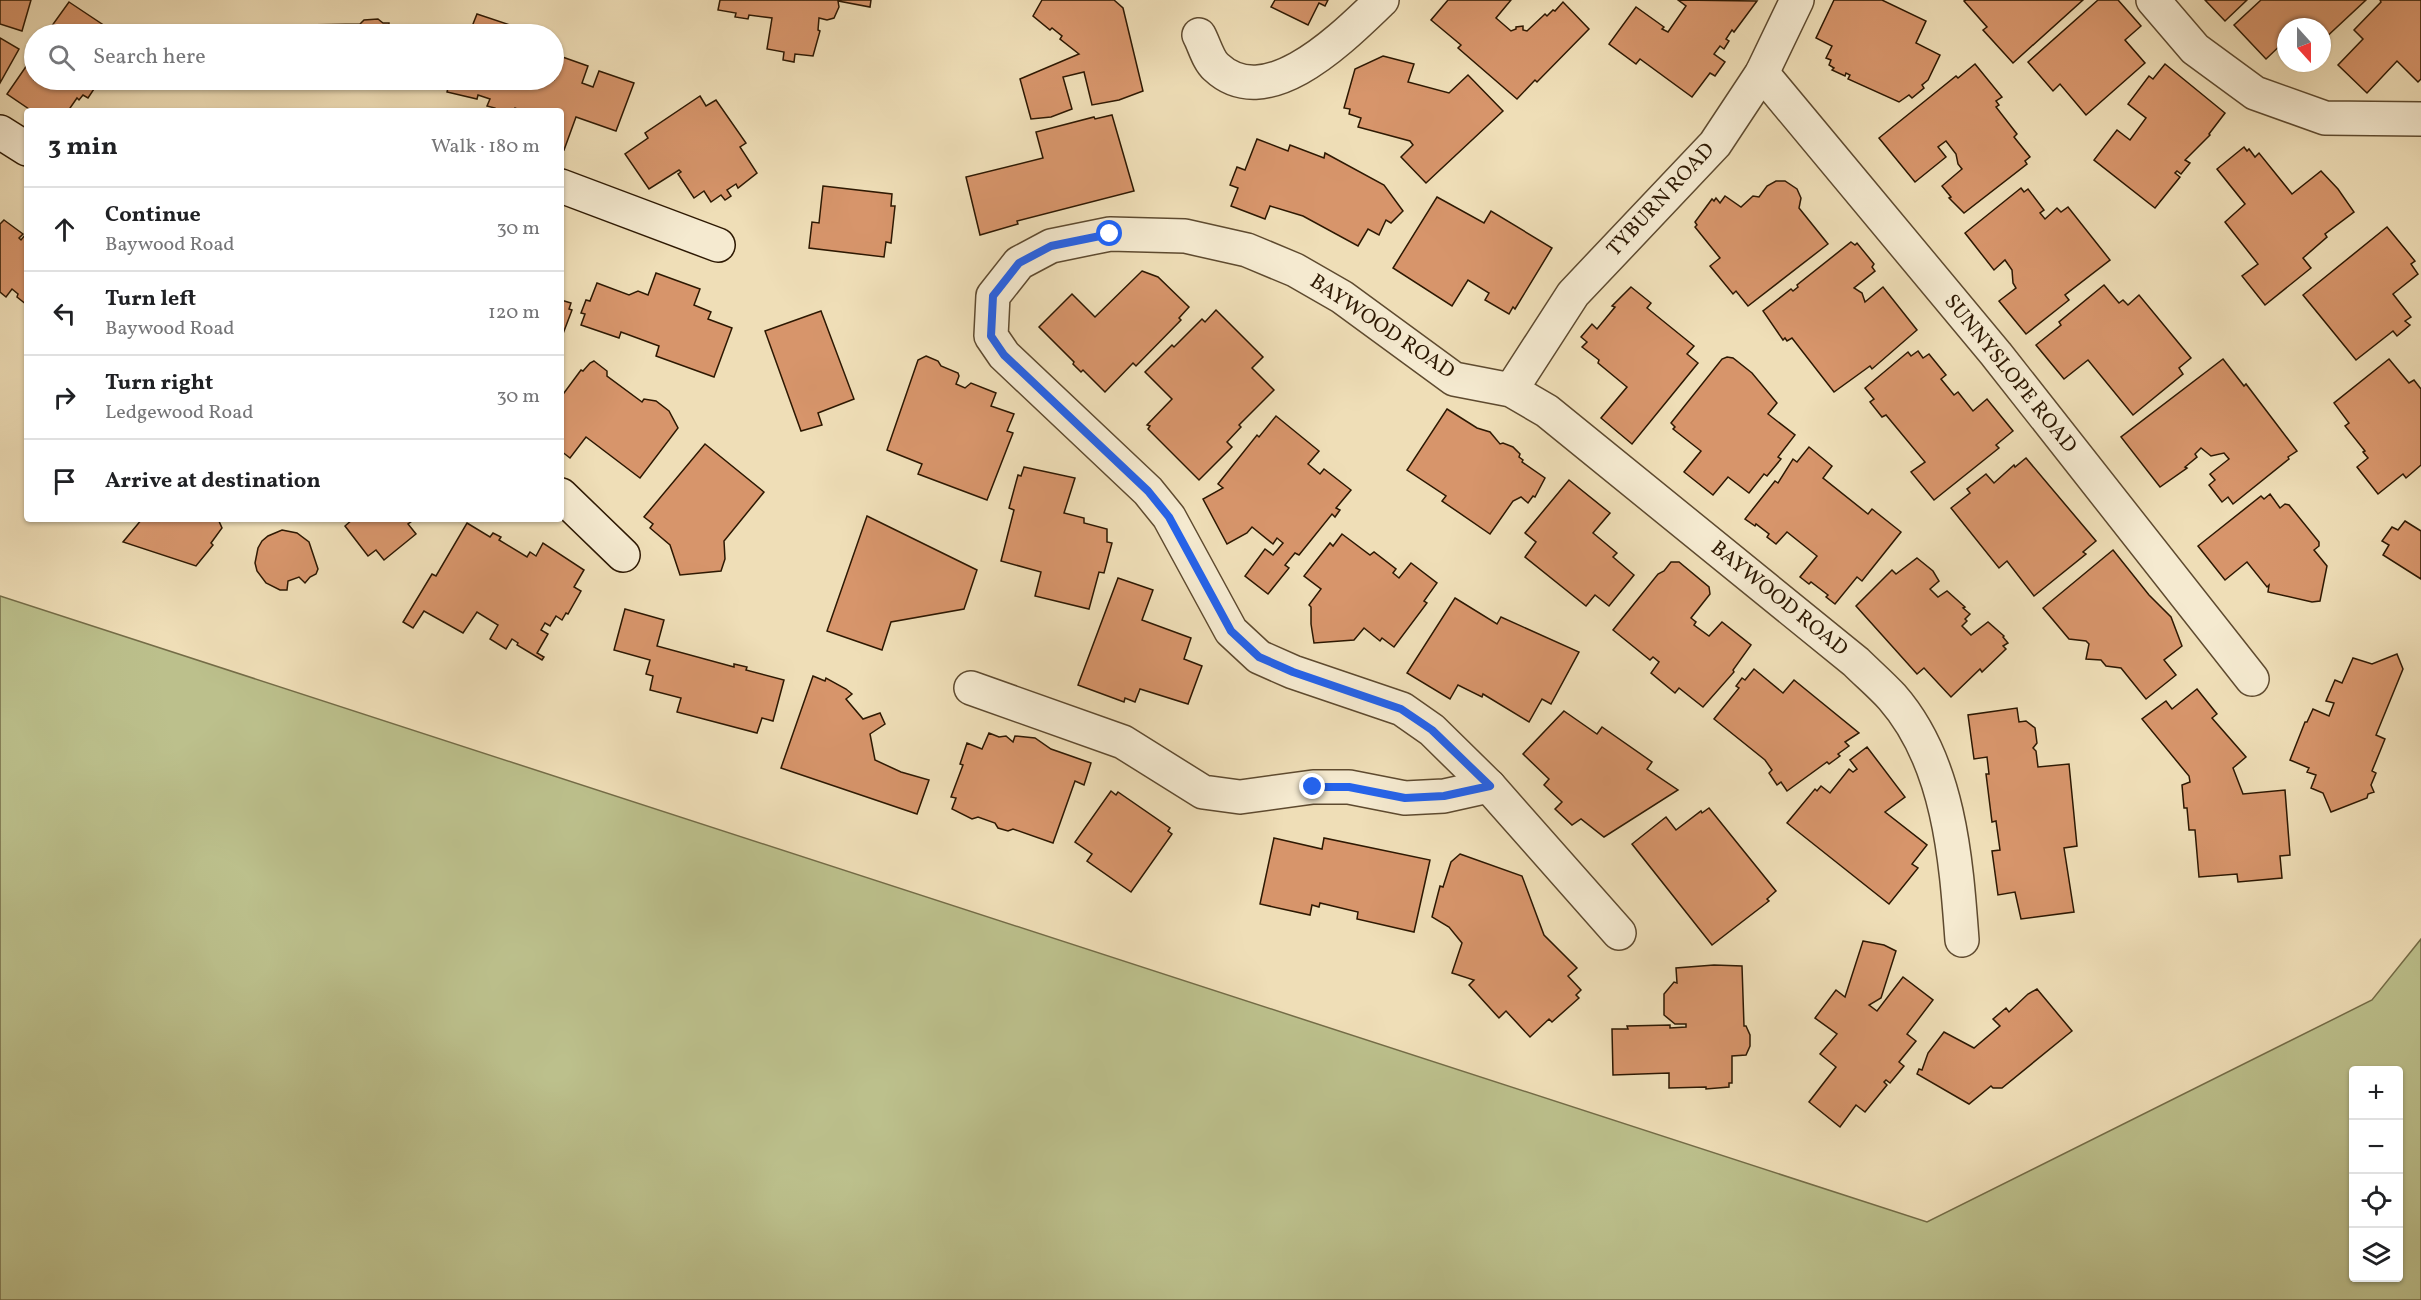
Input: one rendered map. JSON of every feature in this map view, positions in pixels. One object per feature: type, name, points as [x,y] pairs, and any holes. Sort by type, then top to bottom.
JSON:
[{"type":"street","points":[[1199,34],[1215,66],[1243,82],[1276,78],[1311,62],[1382,0]]},
{"type":"street","name":"TYBURN ROAD","points":[[1511,390],[1573,294],[1715,144],[1762,73],[1797,0]]},
{"type":"street","points":[[2153,0],[2195,49],[2255,93],[2325,118],[2421,119]]},
{"type":"street","name":"SUNNYSLOPE ROAD","points":[[1762,73],[1996,354],[2252,679]]},
{"type":"street","points":[[0,132],[24,147]]},
{"type":"street","points":[[564,187],[718,245]]},
{"type":"street","name":"BAYWOOD ROAD","points":[[1619,933],[1490,786],[1432,730],[1401,709],[1293,672],[1259,657],[1231,631],[1169,517],[1148,491],[1004,355],[991,336],[993,296],[1019,263],[1051,246],[1110,234],[1185,236],[1247,250],[1295,270],[1342,297],[1454,378],[1511,390],[1547,411],[1856,662],[1892,698],[1916,732],[1937,779],[1951,834],[1962,940]]},
{"type":"street","points":[[564,498],[623,555]]},
{"type":"street","points":[[971,688],[1123,742],[1203,792],[1240,797],[1313,787],[1349,787],[1405,798],[1444,796],[1490,786]]},
{"type":"green space","points":[[0,596],[1927,1222],[2372,1000],[2421,939],[2421,1300],[0,1300]]},
{"type":"building","points":[[0,0],[31,0],[22,31],[0,24]]},
{"type":"building","points":[[720,0],[871,0],[870,7],[838,1],[839,7],[834,18],[827,20],[819,18],[818,30],[820,31],[813,56],[795,54],[794,62],[783,60],[784,52],[767,49],[772,18],[749,15],[748,19],[735,17],[736,13],[718,10]]},
{"type":"building","points":[[1042,0],[1114,0],[1123,8],[1143,91],[1119,100],[1092,105],[1084,72],[1063,77],[1072,109],[1051,117],[1031,119],[1020,79],[1079,54],[1060,39],[1062,36],[1052,28],[1050,30],[1033,16]]},
{"type":"building","points":[[1275,0],[1328,0],[1325,6],[1319,3],[1308,25],[1271,7]]},
{"type":"building","points":[[1448,0],[1511,0],[1496,18],[1511,31],[1523,26],[1523,30],[1527,31],[1545,14],[1547,16],[1553,10],[1555,11],[1563,2],[1589,29],[1517,99],[1458,48],[1461,45],[1431,20]]},
{"type":"building","points":[[1678,0],[1757,1],[1734,32],[1732,30],[1726,39],[1729,41],[1724,49],[1720,46],[1714,54],[1725,62],[1715,76],[1710,73],[1692,97],[1640,59],[1636,64],[1609,44],[1636,7],[1668,32],[1686,6]]},
{"type":"building","points":[[1834,0],[1882,0],[1926,21],[1916,43],[1940,55],[1928,80],[1922,85],[1924,88],[1912,98],[1909,95],[1899,102],[1848,79],[1850,75],[1846,73],[1845,76],[1832,70],[1834,68],[1829,65],[1831,60],[1826,58],[1832,46],[1816,38]]},
{"type":"building","points":[[2083,0],[2013,63],[1983,30],[1987,27],[1964,1]]},
{"type":"building","points":[[2098,0],[2118,0],[2141,26],[2125,40],[2145,63],[2086,115],[2060,84],[2053,91],[2028,62]]},
{"type":"building","points":[[2205,0],[2247,0],[2225,21]]},
{"type":"building","points":[[2261,0],[2366,0],[2331,33],[2331,18],[2277,18],[2277,49],[2266,59],[2234,25]]},
{"type":"building","points":[[2380,0],[2421,0],[2421,79],[2418,82],[2397,61],[2367,93],[2338,65],[2363,39],[2354,30],[2381,2]]},
{"type":"building","points":[[69,2],[102,24],[53,24]]},
{"type":"building","points":[[477,14],[507,24],[473,24]]},
{"type":"building","points":[[378,19],[389,24],[360,24],[364,20]]},
{"type":"building","points":[[0,38],[19,49],[0,83]]},
{"type":"building","points":[[1383,56],[1414,64],[1408,82],[1449,93],[1468,75],[1503,111],[1426,183],[1401,157],[1413,145],[1410,141],[1358,127],[1361,118],[1349,114],[1350,109],[1344,108],[1355,69]]},
{"type":"building","points":[[564,58],[588,66],[582,83],[593,87],[599,71],[634,83],[616,131],[576,117],[564,150],[564,108],[495,108],[487,106],[490,99],[478,95],[477,99],[447,92],[448,90],[564,90]]},
{"type":"building","points":[[1975,64],[2002,97],[1996,101],[1999,105],[1996,107],[2017,134],[2014,137],[2030,157],[2025,161],[2027,164],[1964,213],[1949,198],[1951,197],[1942,186],[1962,169],[1958,164],[1956,154],[1946,141],[1938,147],[1946,157],[1915,182],[1879,138],[1956,76],[1958,78]]},
{"type":"building","points":[[2165,64],[2225,113],[2210,135],[2185,160],[2190,163],[2181,174],[2177,171],[2175,173],[2180,177],[2155,208],[2094,160],[2117,130],[2130,140],[2146,118],[2128,104],[2149,76],[2153,79]]},
{"type":"building","points":[[24,69],[24,90],[93,90],[88,98],[83,95],[79,100],[77,98],[70,108],[28,108],[7,94]]},
{"type":"building","points":[[700,96],[706,106],[716,100],[746,143],[740,147],[757,173],[738,188],[736,184],[727,190],[731,196],[725,200],[721,195],[711,202],[704,191],[694,198],[678,174],[681,172],[679,170],[649,189],[625,154],[648,138],[645,133]]},
{"type":"building","points":[[1112,115],[1134,191],[1017,221],[1018,224],[980,235],[966,177],[1043,158],[1036,132],[1094,117],[1095,119]]},
{"type":"building","points":[[1257,139],[1288,151],[1290,145],[1324,158],[1325,153],[1384,185],[1403,211],[1391,223],[1386,220],[1379,235],[1368,229],[1358,246],[1303,216],[1270,206],[1265,219],[1231,206],[1238,188],[1230,185],[1237,167],[1245,170]]},
{"type":"building","points":[[2244,147],[2247,151],[2249,149],[2255,157],[2259,153],[2292,194],[2321,171],[2338,189],[2354,212],[2325,234],[2327,237],[2303,258],[2311,268],[2265,305],[2242,276],[2258,264],[2225,222],[2245,204],[2217,169]]},
{"type":"building","points":[[1776,181],[1785,181],[1797,189],[1801,198],[1799,208],[1828,244],[1748,306],[1736,291],[1733,294],[1710,266],[1720,258],[1695,227],[1697,225],[1695,222],[1712,199],[1714,201],[1716,198],[1720,203],[1725,196],[1741,207],[1753,196],[1759,197],[1767,186]]},
{"type":"building","points":[[823,186],[892,194],[891,206],[895,206],[891,243],[886,242],[884,257],[809,248],[812,222],[819,223]]},
{"type":"building","points":[[2021,188],[2024,192],[2028,189],[2044,210],[2040,213],[2045,219],[2057,208],[2061,212],[2068,207],[2110,260],[2065,295],[2069,300],[2026,334],[1999,301],[2016,288],[2013,283],[2012,270],[2005,260],[1994,270],[1965,233]]},
{"type":"building","points":[[1437,197],[1484,223],[1491,211],[1552,248],[1515,309],[1513,307],[1509,314],[1485,300],[1489,293],[1468,280],[1452,306],[1393,268]]},
{"type":"building","points":[[4,220],[23,234],[19,238],[21,240],[24,236],[24,303],[12,289],[6,297],[0,292],[0,224]]},
{"type":"building","points":[[2387,227],[2415,261],[2411,264],[2418,274],[2393,294],[2411,317],[2405,321],[2410,325],[2397,336],[2393,331],[2356,360],[2303,295]]},
{"type":"building","points":[[1851,242],[1855,245],[1857,243],[1874,264],[1872,267],[1875,271],[1854,288],[1862,293],[1865,302],[1883,287],[1917,330],[1872,369],[1870,366],[1834,392],[1792,338],[1787,341],[1785,338],[1783,340],[1763,311],[1791,289],[1793,291],[1798,287],[1797,285]]},
{"type":"building","points":[[1142,271],[1158,277],[1189,307],[1179,318],[1181,320],[1136,366],[1133,363],[1105,392],[1083,370],[1081,372],[1039,327],[1072,294],[1095,317]]},
{"type":"building","points":[[656,273],[700,289],[694,305],[711,312],[708,319],[732,328],[714,377],[656,356],[659,346],[621,332],[619,338],[581,325],[585,314],[581,313],[586,300],[590,301],[597,283],[629,295],[638,291],[648,295]]},
{"type":"building","points":[[2104,285],[2119,303],[2123,300],[2128,305],[2139,295],[2191,358],[2179,368],[2183,374],[2133,415],[2088,360],[2064,379],[2036,345],[2061,325],[2059,322]]},
{"type":"building","points":[[1631,287],[1651,303],[1647,308],[1694,346],[1687,354],[1698,363],[1632,444],[1601,418],[1627,387],[1582,347],[1587,342],[1581,337],[1592,324],[1597,329],[1615,307],[1612,306]]},
{"type":"building","points":[[564,301],[571,303],[569,309],[572,310],[564,331]]},
{"type":"building","points":[[1216,310],[1263,357],[1252,368],[1274,390],[1239,425],[1241,427],[1227,442],[1232,447],[1199,480],[1148,429],[1150,426],[1147,425],[1172,399],[1145,372],[1172,345],[1174,347],[1202,319],[1205,322]]},
{"type":"building","points":[[821,311],[854,399],[818,413],[822,425],[801,431],[765,331]]},
{"type":"building","points":[[1918,351],[1923,358],[1929,354],[1946,375],[1941,379],[1954,395],[1958,392],[1973,411],[1987,399],[2013,431],[1996,445],[1999,448],[1934,500],[1911,472],[1925,462],[1886,415],[1882,417],[1870,402],[1874,399],[1865,388],[1908,352],[1911,356]]},
{"type":"building","points":[[926,356],[958,373],[956,384],[965,388],[971,383],[996,393],[991,406],[1014,414],[1007,431],[1013,433],[987,500],[918,474],[922,464],[887,450],[918,360]]},
{"type":"building","points":[[1733,358],[1752,373],[1777,403],[1768,414],[1795,435],[1778,457],[1781,459],[1767,476],[1764,474],[1749,493],[1728,477],[1713,495],[1684,472],[1701,451],[1673,429],[1675,427],[1671,423],[1722,359]]},
{"type":"building","points":[[2223,359],[2244,386],[2246,384],[2297,451],[2233,504],[2228,497],[2222,502],[2209,485],[2215,480],[2210,474],[2229,459],[2224,453],[2211,456],[2201,448],[2195,454],[2197,457],[2185,467],[2187,468],[2160,487],[2121,437]]},
{"type":"building","points":[[2389,359],[2409,383],[2414,380],[2421,389],[2421,465],[2406,478],[2403,474],[2378,494],[2357,467],[2368,458],[2345,426],[2349,423],[2334,403]]},
{"type":"building","points":[[594,361],[607,371],[607,376],[642,402],[644,399],[656,401],[669,411],[678,428],[640,478],[586,437],[570,458],[564,453],[564,393],[581,370],[583,371]]},
{"type":"building","points":[[1447,409],[1477,428],[1490,432],[1500,444],[1513,447],[1520,454],[1522,462],[1545,478],[1535,497],[1533,496],[1528,503],[1521,497],[1513,501],[1490,534],[1442,501],[1446,496],[1407,470]]},
{"type":"building","points":[[1276,416],[1319,451],[1308,464],[1320,474],[1324,469],[1351,490],[1336,508],[1340,510],[1335,517],[1332,514],[1299,555],[1295,553],[1285,565],[1289,568],[1268,594],[1245,576],[1265,549],[1273,555],[1283,543],[1277,538],[1273,544],[1252,527],[1247,533],[1227,544],[1203,499],[1223,488],[1218,484],[1257,435],[1259,437]]},
{"type":"building","points":[[705,444],[764,492],[724,541],[725,559],[721,571],[680,575],[670,545],[650,528],[653,524],[644,517]]},
{"type":"building","points":[[1809,447],[1832,466],[1823,478],[1868,514],[1872,509],[1901,532],[1862,581],[1857,577],[1835,604],[1826,597],[1828,595],[1800,577],[1817,556],[1787,532],[1776,544],[1767,537],[1769,534],[1745,519],[1775,481],[1778,483],[1793,459],[1797,462]]},
{"type":"building","points":[[2026,458],[2096,541],[2083,552],[2086,554],[2034,596],[2007,561],[1999,568],[1951,508],[1970,493],[1967,489],[1986,474],[1994,483],[2014,465],[2015,467]]},
{"type":"building","points":[[1024,467],[1075,478],[1064,513],[1084,518],[1084,523],[1107,529],[1107,542],[1112,543],[1104,573],[1099,572],[1089,609],[1035,596],[1041,572],[1001,561],[1014,510],[1009,508],[1018,475],[1021,476]]},
{"type":"building","points":[[1569,480],[1610,513],[1593,533],[1617,553],[1613,557],[1634,575],[1609,606],[1595,595],[1586,606],[1525,557],[1536,542],[1525,533]]},
{"type":"building","points":[[2270,494],[2280,508],[2285,504],[2289,505],[2319,542],[2319,546],[2314,550],[2327,566],[2320,601],[2312,602],[2268,592],[2269,585],[2267,587],[2247,562],[2225,580],[2198,546],[2261,496],[2264,499]]},
{"type":"building","points":[[867,516],[977,570],[964,609],[891,622],[882,650],[827,631]]},
{"type":"building","points":[[2405,521],[2421,531],[2421,579],[2383,555],[2389,545],[2382,541],[2392,527],[2398,530]]},
{"type":"building","points":[[140,522],[219,522],[222,528],[211,543],[213,545],[196,566],[123,542]]},
{"type":"building","points":[[350,522],[411,522],[408,524],[416,534],[384,560],[376,550],[368,556],[345,526]]},
{"type":"building","points":[[467,523],[490,537],[493,533],[501,537],[499,540],[527,557],[530,552],[536,556],[543,543],[584,570],[574,587],[581,591],[568,614],[566,613],[562,620],[556,616],[550,626],[545,623],[541,630],[548,634],[537,653],[544,657],[542,660],[517,645],[518,643],[512,639],[506,649],[490,639],[498,625],[477,612],[463,633],[424,611],[413,628],[403,622],[432,574],[436,576]]},
{"type":"building","points":[[282,530],[297,533],[309,542],[318,569],[316,574],[305,583],[299,577],[288,581],[287,590],[280,590],[266,583],[257,571],[255,563],[262,541]]},
{"type":"building","points":[[1342,534],[1370,555],[1374,552],[1396,569],[1393,573],[1399,578],[1411,563],[1437,583],[1424,601],[1427,603],[1394,647],[1382,638],[1380,641],[1364,628],[1354,640],[1314,643],[1309,605],[1321,589],[1304,576],[1330,543],[1333,546]]},
{"type":"building","points":[[2113,550],[2149,595],[2171,617],[2182,646],[2164,660],[2176,675],[2146,699],[2121,668],[2106,666],[2101,660],[2086,659],[2089,644],[2086,641],[2069,639],[2043,608]]},
{"type":"building","points":[[1917,558],[1933,571],[1939,581],[1930,589],[1938,597],[1947,591],[1970,614],[1962,626],[1971,635],[1988,622],[2004,636],[2008,643],[2003,646],[2006,649],[1982,672],[1980,669],[1951,697],[1924,668],[1917,674],[1856,606],[1892,570],[1896,574]]},
{"type":"building","points":[[1671,562],[1679,562],[1709,587],[1710,594],[1691,618],[1696,622],[1694,625],[1709,636],[1722,622],[1751,645],[1733,670],[1734,672],[1703,707],[1679,688],[1675,693],[1651,673],[1659,662],[1653,657],[1650,660],[1613,630],[1658,574],[1664,571]]},
{"type":"building","points":[[1118,578],[1153,590],[1142,620],[1191,638],[1184,659],[1202,666],[1188,704],[1140,689],[1135,702],[1125,698],[1124,702],[1078,685]]},
{"type":"building","points":[[1455,598],[1497,624],[1501,617],[1579,652],[1551,704],[1542,699],[1529,722],[1483,694],[1482,697],[1458,685],[1450,699],[1407,673]]},
{"type":"building","points":[[625,609],[664,620],[657,646],[734,667],[734,664],[747,667],[746,670],[784,680],[773,721],[762,718],[757,733],[677,712],[681,698],[650,690],[653,676],[646,674],[650,660],[614,650]]},
{"type":"building","points":[[2397,654],[2403,669],[2376,735],[2385,739],[2372,771],[2376,773],[2371,785],[2374,792],[2368,794],[2367,798],[2331,812],[2323,793],[2311,788],[2316,775],[2307,772],[2309,768],[2290,760],[2305,722],[2313,709],[2329,716],[2334,703],[2326,701],[2335,680],[2342,683],[2353,658],[2372,664]]},
{"type":"building","points":[[1754,669],[1783,693],[1794,680],[1859,733],[1845,742],[1849,746],[1838,754],[1840,756],[1829,764],[1827,762],[1787,791],[1781,782],[1777,785],[1769,773],[1772,770],[1765,760],[1714,719],[1739,688],[1736,686],[1742,678],[1745,680]]},
{"type":"building","points":[[813,676],[825,681],[826,678],[852,694],[846,699],[863,719],[880,713],[885,724],[870,734],[875,760],[901,772],[929,780],[917,814],[781,768]]},
{"type":"building","points":[[2197,689],[2217,714],[2212,718],[2246,757],[2233,768],[2243,794],[2285,790],[2290,855],[2280,856],[2282,878],[2238,882],[2237,874],[2199,877],[2195,830],[2189,830],[2187,808],[2184,808],[2182,785],[2190,782],[2189,776],[2142,719],[2166,701],[2172,709]]},
{"type":"building","points":[[2017,708],[2019,722],[2026,721],[2035,728],[2037,743],[2033,748],[2036,751],[2038,767],[2069,764],[2077,846],[2064,848],[2074,912],[2021,919],[2015,892],[1998,895],[1992,851],[2000,850],[1996,821],[1992,822],[1986,774],[1989,774],[1987,757],[1974,759],[1968,715]]},
{"type":"building","points":[[1564,711],[1597,734],[1602,727],[1652,762],[1647,769],[1678,790],[1604,837],[1581,819],[1572,825],[1555,809],[1562,802],[1544,785],[1549,779],[1523,754]]},
{"type":"building","points":[[989,733],[999,737],[1006,736],[1013,742],[1015,736],[1035,738],[1051,749],[1091,763],[1084,785],[1075,781],[1053,843],[1013,829],[1008,831],[998,828],[995,823],[978,817],[972,819],[952,809],[956,798],[951,797],[963,765],[960,764],[967,743],[982,749]]},
{"type":"building","points":[[1867,747],[1905,797],[1885,812],[1927,845],[1912,864],[1918,868],[1889,904],[1787,823],[1815,789],[1817,791],[1821,786],[1830,793],[1849,769],[1853,772],[1857,769],[1850,760]]},
{"type":"building","points":[[1111,791],[1116,795],[1118,792],[1170,828],[1168,831],[1172,834],[1131,892],[1087,861],[1092,854],[1075,842]]},
{"type":"building","points":[[1709,808],[1776,891],[1767,899],[1769,901],[1712,945],[1632,844],[1666,817],[1676,830],[1701,811],[1702,813]]},
{"type":"building","points":[[1274,838],[1322,849],[1324,838],[1430,860],[1414,932],[1357,919],[1358,912],[1320,903],[1319,907],[1312,905],[1310,915],[1260,904]]},
{"type":"building","points":[[1460,854],[1522,876],[1544,935],[1577,968],[1568,976],[1581,990],[1576,995],[1579,998],[1552,1022],[1549,1019],[1530,1037],[1506,1011],[1499,1018],[1469,985],[1474,980],[1452,973],[1462,943],[1449,927],[1432,917],[1440,886],[1443,887],[1451,862]]},
{"type":"building","points":[[1863,941],[1884,945],[1896,951],[1881,998],[1869,1005],[1877,1011],[1903,977],[1933,1000],[1907,1034],[1916,1041],[1899,1062],[1904,1066],[1890,1083],[1886,1080],[1884,1082],[1887,1085],[1865,1112],[1856,1105],[1840,1127],[1809,1102],[1836,1067],[1820,1054],[1837,1034],[1815,1018],[1836,990],[1845,997]]},
{"type":"building","points":[[1714,965],[1742,966],[1744,1026],[1750,1035],[1750,1046],[1746,1055],[1732,1056],[1732,1083],[1729,1083],[1729,1087],[1669,1088],[1669,1073],[1613,1075],[1612,1029],[1628,1029],[1627,1026],[1686,1027],[1686,1024],[1675,1024],[1664,1015],[1664,994],[1674,982],[1677,983],[1676,968]]},
{"type":"building","points":[[2037,989],[2072,1031],[2002,1088],[1991,1086],[1969,1104],[1917,1074],[1919,1069],[1922,1070],[1928,1053],[1944,1032],[1974,1048],[2000,1026],[1993,1019],[2006,1008],[2009,1012],[2028,994]]},
{"type":"route","points":[[1110,234],[1051,246],[1019,263],[993,296],[991,336],[1004,355],[1148,491],[1169,517],[1231,631],[1259,657],[1293,672],[1401,709],[1432,730],[1490,786],[1444,796],[1405,798],[1349,787],[1313,787]]}]
